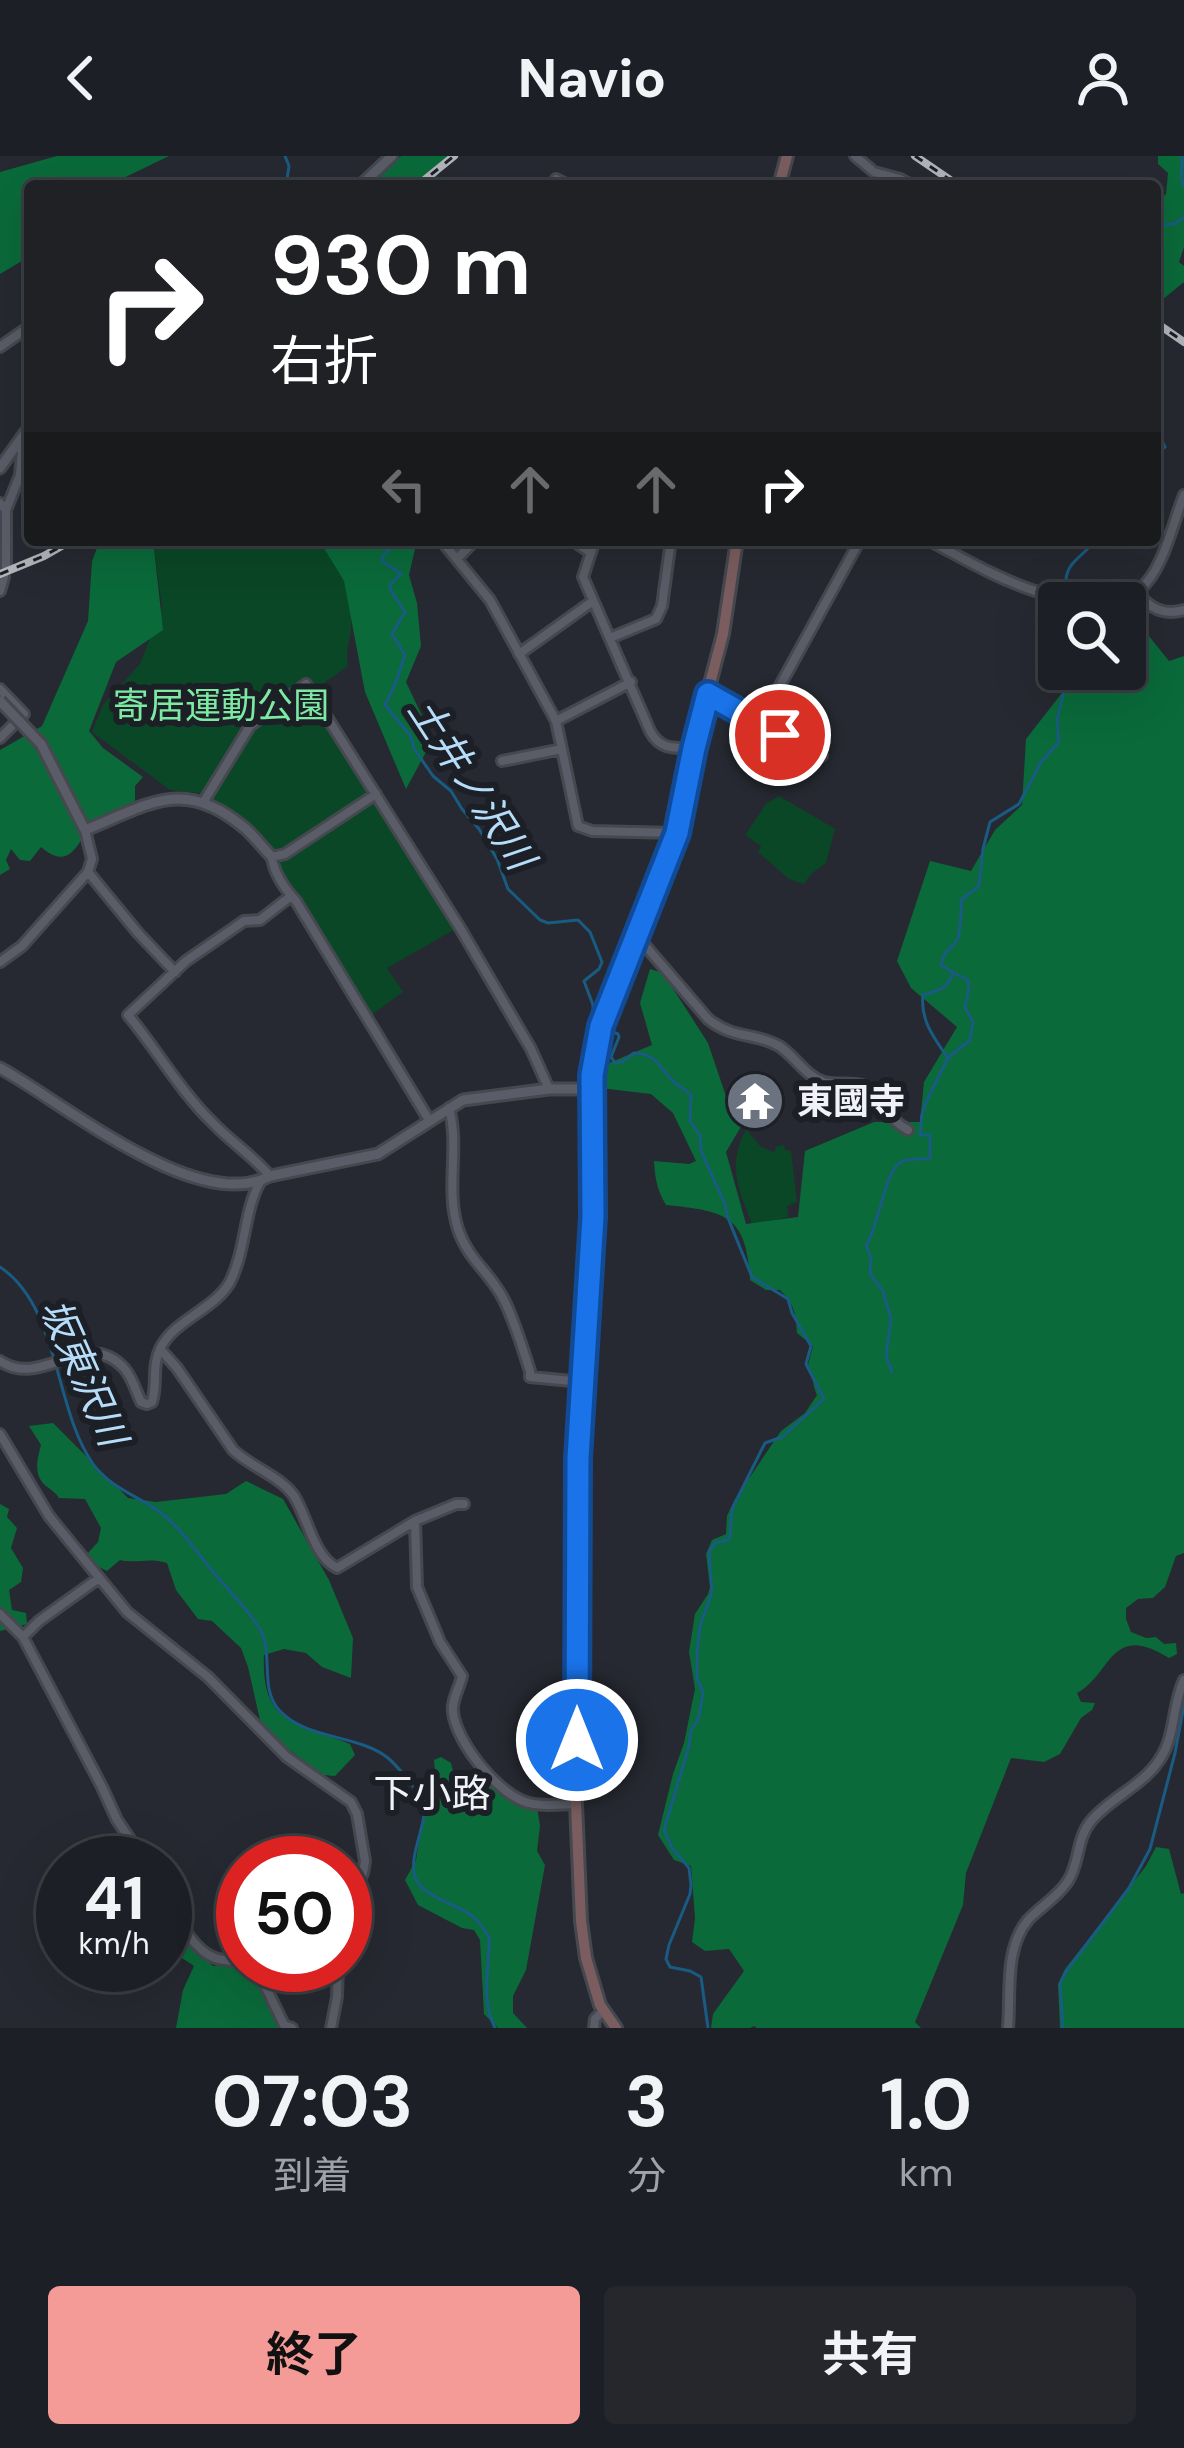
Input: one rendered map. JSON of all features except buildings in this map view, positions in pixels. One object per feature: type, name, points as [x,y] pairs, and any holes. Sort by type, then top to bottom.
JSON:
[{"type":"main road","points":[[616,2028],[592,1982],[582,1931],[576,1804],[577,1510],[593,1217],[592,1089],[596,1043],[677,833],[723,634],[736,546]]},
{"type":"street","points":[[366,180],[392,156]]},
{"type":"street","points":[[855,156],[874,172],[903,180]]},
{"type":"street","points":[[0,468],[24,434]]},
{"type":"street","points":[[0,591],[5,572],[3,506],[20,475],[24,446]]},
{"type":"street","points":[[1146,583],[1184,495]]},
{"type":"street","points":[[446,546],[490,600],[556,721],[578,826],[592,831],[677,833]]},
{"type":"street","points":[[457,559],[469,546]]},
{"type":"street","points":[[581,546],[591,553]]},
{"type":"street","points":[[593,546],[583,577],[656,741],[664,747],[694,748]]},
{"type":"street","points":[[610,638],[656,619],[670,546]]},
{"type":"street","points":[[760,722],[857,546]]},
{"type":"street","points":[[940,546],[1038,591]]},
{"type":"street","points":[[519,654],[593,601]]},
{"type":"street","points":[[1146,604],[1167,613],[1184,610]]},
{"type":"street","points":[[556,721],[631,682]]},
{"type":"street","points":[[205,801],[250,726],[306,684],[531,1049],[549,1089]]},
{"type":"street","points":[[0,689],[24,714],[0,738]]},
{"type":"street","points":[[708,694],[822,756]]},
{"type":"street","points":[[0,701],[40,744],[85,830],[92,860],[88,872],[22,946],[0,962]]},
{"type":"street","points":[[502,761],[562,749]]},
{"type":"street","points":[[272,857],[285,854],[376,794]]},
{"type":"street","points":[[85,830],[170,797],[205,801],[248,831],[272,857],[279,879],[429,1120]]},
{"type":"street","points":[[88,872],[175,971]]},
{"type":"street","points":[[265,1179],[260,1163],[211,1122],[128,1015],[186,961],[244,921],[260,920],[291,896]]},
{"type":"street","points":[[637,936],[722,1030],[778,1045],[826,1083],[873,1090],[889,1117],[908,1130]]},
{"type":"street","points":[[0,1068],[187,1177],[227,1185],[378,1154],[463,1100],[549,1089],[592,1089]]},
{"type":"street","points":[[449,1108],[455,1129],[453,1200],[464,1246],[503,1299],[530,1378],[582,1382]]},
{"type":"street","points":[[0,1361],[28,1371],[78,1354],[100,1355],[123,1367],[141,1402],[152,1402],[154,1364],[160,1349],[228,1286],[245,1239],[255,1190],[265,1179]]},
{"type":"street","points":[[160,1349],[233,1450],[295,1498],[330,1566],[337,1568],[415,1521],[464,1504]]},
{"type":"street","points":[[0,1434],[49,1516],[127,1612],[208,1677],[280,1751],[351,1802],[361,1836]]},
{"type":"street","points":[[415,1521],[417,1587],[440,1642],[462,1676],[453,1712],[466,1746],[510,1795],[528,1803],[576,1804]]},
{"type":"street","points":[[23,1637],[99,1578]]},
{"type":"street","points":[[0,1614],[23,1637],[128,1836]]},
{"type":"street","points":[[1008,2028],[1010,1969],[1023,1926],[1070,1879],[1089,1822],[1156,1765],[1171,1736],[1184,1679]]},
{"type":"street","points":[[192,1935],[216,1959]]},
{"type":"street","points":[[268,1992],[284,2025],[292,2028]]},
{"type":"street","points":[[331,2028],[337,1992]]},
{"type":"street","points":[[593,2028],[604,2011]]},
{"type":"green space","points":[[57,156],[169,156],[119,180],[24,180],[24,263],[0,274],[0,172]]},
{"type":"green space","points":[[401,156],[451,156],[434,180],[376,180]]},
{"type":"green space","points":[[1158,156],[1184,156],[1184,247],[1179,262],[1184,266],[1184,282],[1161,301],[1161,199],[1168,173],[1158,164]]},
{"type":"green space","points":[[98,546],[154,546],[163,630],[116,662],[89,731],[103,748],[143,777],[135,786],[135,802],[99,818],[69,855],[52,855],[41,847],[30,861],[20,860],[11,849],[6,860],[10,869],[0,875],[0,750],[42,726],[88,621],[92,561]]},
{"type":"green space","name":"寄居運動公園","points":[[154,546],[322,546],[346,580],[351,614],[348,666],[311,692],[457,928],[387,968],[403,992],[370,1016],[253,825],[200,793],[170,790],[92,732],[103,705],[140,664],[162,607]]},
{"type":"green space","points":[[323,546],[416,546],[409,575],[421,646],[406,682],[433,739],[406,789],[365,692],[344,581]]},
{"type":"green space","points":[[1146,632],[1169,661],[1184,656],[1184,1553],[1176,1556],[1165,1587],[1153,1598],[1138,1599],[1126,1608],[1131,1632],[1156,1637],[1164,1644],[1176,1643],[1177,1654],[1169,1658],[1150,1648],[1123,1648],[1077,1693],[1081,1702],[1095,1703],[1060,1754],[1044,1762],[1011,1758],[966,1873],[963,1905],[915,2022],[921,2028],[711,2028],[713,2014],[744,1971],[729,1949],[705,1951],[692,1942],[691,1866],[674,1860],[658,1835],[695,1689],[689,1652],[695,1614],[710,1587],[706,1554],[712,1540],[726,1534],[735,1499],[781,1431],[805,1413],[817,1395],[808,1365],[813,1346],[797,1333],[785,1295],[750,1280],[744,1242],[729,1220],[704,1210],[666,1205],[654,1161],[696,1161],[673,1113],[651,1094],[600,1088],[609,1063],[652,1045],[640,1003],[650,969],[663,973],[708,1043],[732,1114],[742,1125],[726,1152],[746,1224],[798,1217],[805,1151],[874,1122],[920,1122],[924,1082],[957,1027],[911,988],[897,961],[930,861],[971,871],[995,830],[1022,805],[1026,739],[1064,690],[1146,690]]},
{"type":"green space","points":[[779,796],[835,829],[826,863],[804,884],[789,879],[745,835],[766,804]]},
{"type":"green space","points":[[746,1129],[761,1147],[774,1152],[784,1145],[791,1151],[797,1202],[787,1206],[788,1217],[753,1226],[736,1166]]},
{"type":"green space","points":[[53,1423],[128,1498],[156,1502],[226,1494],[246,1481],[283,1499],[329,1580],[353,1638],[351,1678],[322,1667],[306,1653],[284,1649],[264,1655],[268,1695],[285,1718],[350,1744],[355,1755],[335,1776],[323,1775],[271,1736],[260,1720],[241,1648],[212,1621],[198,1619],[176,1590],[167,1563],[120,1560],[107,1571],[95,1565],[88,1553],[98,1542],[101,1528],[85,1499],[59,1498],[38,1472],[41,1445],[29,1426]]},
{"type":"green space","points":[[0,1504],[9,1509],[7,1517],[17,1528],[11,1548],[23,1568],[21,1582],[9,1590],[12,1610],[26,1613],[27,1624],[0,1631]]},
{"type":"green space","points":[[441,1757],[451,1763],[454,1775],[468,1782],[480,1773],[508,1797],[537,1807],[537,1851],[545,1865],[526,1970],[513,1996],[513,2013],[527,2028],[498,2028],[484,2014],[480,1940],[474,1930],[418,1905],[405,1880],[416,1860],[434,1760]]},
{"type":"green space","points":[[1156,1847],[1169,1849],[1184,1893],[1184,2028],[1060,2028],[1058,1984],[1065,1969]]},
{"type":"green space","points":[[192,1946],[216,1966],[216,1992],[266,1992],[280,2028],[176,2028],[183,1992],[192,1992]]},
{"type":"waterway","name":"土井ノ沢川","points":[[285,156],[287,180]]},
{"type":"waterway","points":[[1182,156],[1184,186]]},
{"type":"waterway","points":[[1161,225],[1184,217]]},
{"type":"waterway","points":[[1161,439],[1165,447],[1161,451]]},
{"type":"waterway","name":"土井ノ沢川","points":[[393,546],[382,561],[401,574],[390,585],[405,612],[392,634],[405,655],[385,705],[410,735],[433,776],[451,791],[479,829],[508,889],[540,920],[578,920],[590,932],[602,962],[584,981],[593,1005],[593,1025]]},
{"type":"waterway","points":[[1066,582],[1075,561],[1090,546]]},
{"type":"waterway","points":[[892,1372],[886,1356],[891,1319],[883,1291],[870,1274],[866,1245],[895,1167],[930,1158],[930,1135],[920,1135],[922,1114],[948,1058],[926,1021],[923,995],[942,988],[951,978],[953,972],[941,965],[942,960],[958,937],[961,900],[979,886],[990,822],[1019,804],[1041,762],[1059,742],[1057,719],[1064,690]]},
{"type":"waterway","points":[[949,1057],[970,1040],[973,1022],[965,1008],[968,980],[956,974]]},
{"type":"waterway","name":"土井ノ沢川","points":[[606,1029],[619,1037],[611,1057],[615,1063],[634,1053],[648,1056],[691,1095],[690,1121],[700,1135],[701,1151],[752,1277],[788,1299],[811,1346],[806,1364],[824,1399],[782,1437],[765,1443],[732,1509],[728,1540],[715,1543],[709,1552],[712,1592],[697,1653],[702,1700],[664,1830],[689,1868],[691,1885],[666,1959],[670,1967],[701,1977],[708,2028]]},
{"type":"waterway","name":"坂東沢川","points":[[0,1267],[20,1285],[46,1332],[70,1416],[93,1464],[175,1526],[256,1623],[264,1640],[270,1693],[279,1710],[303,1727],[376,1750],[424,1800],[415,1877],[432,1895],[471,1915],[489,1937],[487,1994],[495,2028]]},
{"type":"waterway","points":[[1063,2028],[1060,1984],[1065,1973],[1129,1888],[1150,1849],[1184,1705]]},
{"type":"railway","points":[[424,180],[454,156]]},
{"type":"railway","points":[[915,156],[950,180]]},
{"type":"railway","points":[[1161,326],[1184,342]]},
{"type":"railway","points":[[0,574],[62,546]]},
{"type":"place","name":"東國寺","points":[[755,1101]]},
{"type":"district","name":"下小路","points":[[432,1793]]},
{"type":"route","points":[[577,1740],[578,1458],[593,1217],[594,1051],[677,833],[708,694],[780,735]]}]
